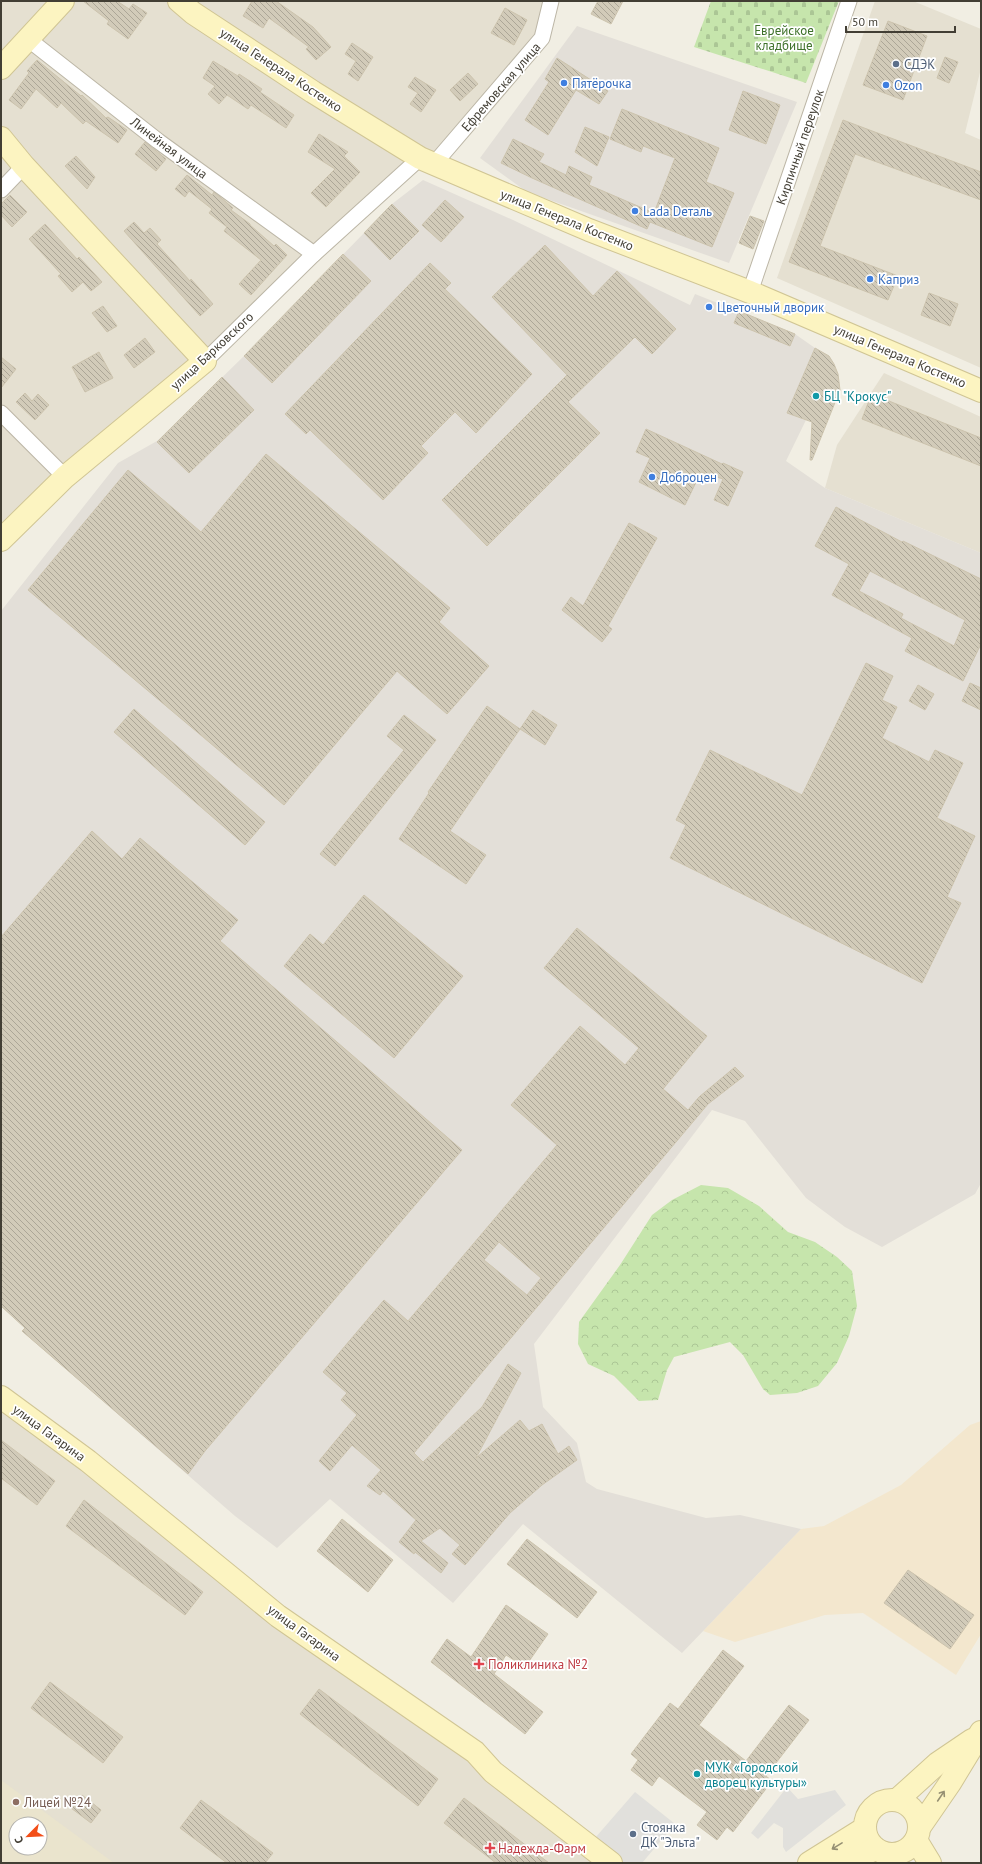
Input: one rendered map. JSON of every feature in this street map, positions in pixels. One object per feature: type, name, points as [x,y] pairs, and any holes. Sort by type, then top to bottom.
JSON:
[{"type":"street","points":[[1,68],[63,1]]},
{"type":"street","name":"улица Генерала Костенко","points":[[179,1],[193,13],[314,92],[427,161],[589,230],[750,292],[981,391]]},
{"type":"street","name":"Ефремовская улица","points":[[427,161],[542,38],[551,1]]},
{"type":"street","name":"Кирпичный переулок","points":[[750,292],[849,1]]},
{"type":"street","name":"Линейная улица","points":[[28,39],[158,141],[314,254]]},
{"type":"street","points":[[1,138],[24,166],[205,361]]},
{"type":"street","name":"улица Барковского","points":[[1,540],[65,477],[205,361],[314,254],[427,161]]},
{"type":"street","points":[[1,190],[24,166]]},
{"type":"street","points":[[1,413],[65,477]]},
{"type":"street","name":"улица Гагарина","points":[[1,1397],[88,1461],[278,1616],[475,1752],[492,1772],[611,1863]]},
{"type":"street","points":[[897,1800],[938,1763],[979,1734]]},
{"type":"street","points":[[913,1846],[917,1816],[909,1806],[897,1800],[887,1800],[878,1804],[868,1814],[865,1828],[870,1843],[876,1849],[888,1854],[913,1846],[979,1734]]},
{"type":"street","points":[[809,1863],[865,1828]]},
{"type":"street","points":[[913,1846],[930,1863]]},
{"type":"street","points":[[842,1863],[876,1849]]},
{"type":"shaded area","points":[[1,1],[551,1],[542,38],[434,164],[420,158],[1,540]]},
{"type":"shaded area","points":[[875,1],[913,1],[981,29],[981,68],[965,133],[981,140],[981,368],[777,278]]},
{"type":"shaded area","points":[[577,26],[797,102],[729,263],[527,192],[480,158]]},
{"type":"shaded area","points":[[423,180],[513,220],[690,305],[695,294],[795,334],[815,348],[787,413],[806,420],[786,461],[825,488],[981,553],[981,1183],[975,1194],[882,1247],[845,1227],[806,1198],[745,1121],[712,1110],[534,1344],[543,1407],[577,1443],[586,1482],[597,1489],[706,1518],[740,1515],[801,1529],[682,1653],[523,1524],[453,1603],[330,1499],[277,1548],[235,1516],[22,1331],[25,1328],[1,1306],[1,611],[118,463],[157,441],[244,356],[392,204]]},
{"type":"shaded area","points":[[884,373],[981,417],[981,553],[825,488],[837,445]]},
{"type":"shaded area","points":[[1,1397],[611,1863],[1,1863]]},
{"type":"shaded area","points":[[981,1421],[981,1634],[956,1675],[863,1613],[825,1615],[735,1642],[703,1631],[801,1529],[824,1526],[901,1485],[970,1425]]},
{"type":"shaded area","name":"Лицей №24","points":[[1,1780],[114,1863],[1,1863]]},
{"type":"shaded area","points":[[787,1787],[798,1799],[835,1790],[846,1805],[786,1852],[783,1847],[783,1828],[774,1823],[758,1839],[751,1833]]},
{"type":"shaded area","name":"Стоянка ДК \"Эльта\"","points":[[635,1792],[675,1824],[642,1863],[611,1863],[589,1845]]},
{"type":"green space","name":"Еврейское кладбище","points":[[711,1],[839,1],[806,83],[694,47]]},
{"type":"green space","points":[[701,1185],[728,1188],[759,1206],[788,1232],[815,1242],[837,1257],[852,1271],[857,1306],[849,1336],[837,1363],[818,1386],[797,1393],[770,1395],[763,1389],[743,1355],[730,1342],[674,1357],[667,1370],[658,1400],[639,1401],[614,1376],[588,1364],[578,1344],[579,1322],[620,1265],[652,1215],[672,1200]]},
{"type":"building","points":[[83,1],[117,1],[129,9],[133,4],[147,13],[128,39],[107,24],[109,21]]},
{"type":"building","points":[[252,1],[276,1],[313,27],[331,47],[316,60],[306,49],[309,47],[269,18],[263,28],[243,16]]},
{"type":"building","points":[[598,1],[623,1],[611,24],[591,14]]},
{"type":"building","points":[[505,8],[527,20],[514,45],[491,33]]},
{"type":"building","points":[[888,21],[927,36],[903,100],[863,85]]},
{"type":"building","points":[[352,43],[373,57],[358,81],[348,74],[356,61],[345,54]]},
{"type":"building","points":[[945,57],[958,62],[949,83],[937,78]]},
{"type":"building","points":[[557,58],[608,91],[599,104],[576,90],[548,135],[525,120],[549,82],[545,79]]},
{"type":"building","points":[[37,60],[81,96],[82,95],[106,118],[108,117],[127,130],[118,143],[86,121],[83,124],[61,103],[57,108],[36,89],[21,109],[9,100],[29,73],[27,71]]},
{"type":"building","points":[[213,61],[238,76],[239,74],[262,89],[260,92],[294,115],[286,128],[251,105],[248,109],[227,95],[219,104],[208,94],[215,86],[203,78]]},
{"type":"building","points":[[468,73],[478,84],[460,101],[450,90]]},
{"type":"building","points":[[415,77],[436,90],[421,112],[410,104],[418,93],[408,87]]},
{"type":"building","points":[[743,91],[780,105],[766,144],[729,130]]},
{"type":"building","points":[[622,109],[719,148],[706,182],[734,193],[712,247],[650,222],[647,229],[501,163],[513,139],[544,154],[539,162],[566,175],[569,166],[592,177],[589,185],[654,213],[675,158],[643,146],[641,152],[610,139]]},
{"type":"building","points":[[843,120],[981,172],[981,200],[855,154],[820,246],[898,276],[888,300],[789,262]]},
{"type":"building","points":[[585,127],[609,137],[597,166],[575,152]]},
{"type":"building","points":[[319,134],[348,152],[344,156],[360,172],[326,207],[311,193],[335,169],[308,152]]},
{"type":"building","points":[[145,142],[166,159],[156,171],[135,154]]},
{"type":"building","points":[[76,156],[95,177],[87,189],[65,166]]},
{"type":"building","points":[[187,175],[212,195],[214,192],[233,208],[231,210],[250,224],[274,246],[276,244],[287,255],[251,295],[239,284],[261,260],[224,231],[227,227],[209,213],[212,209],[189,191],[185,197],[175,189]]},
{"type":"building","points":[[10,195],[27,212],[12,227],[1,215],[1,204]]},
{"type":"building","points":[[445,200],[464,217],[441,242],[422,225]]},
{"type":"building","points":[[392,204],[419,231],[390,260],[364,233]]},
{"type":"building","points":[[750,216],[764,221],[753,249],[739,243]]},
{"type":"building","points":[[134,222],[144,233],[150,228],[161,240],[157,244],[213,304],[200,316],[124,231]]},
{"type":"building","points":[[45,224],[77,259],[79,257],[102,282],[91,291],[83,282],[72,292],[58,276],[61,274],[29,239]]},
{"type":"building","points":[[545,245],[593,296],[617,271],[676,329],[652,354],[635,337],[568,402],[600,433],[487,546],[442,500],[567,375],[492,297]]},
{"type":"building","points":[[343,254],[371,281],[272,383],[244,356]]},
{"type":"building","points":[[430,263],[451,283],[445,289],[532,374],[476,433],[455,412],[421,446],[428,453],[383,500],[310,430],[306,434],[285,414]]},
{"type":"building","points":[[929,293],[958,304],[950,326],[921,315]]},
{"type":"building","points":[[103,306],[117,326],[107,332],[92,313]]},
{"type":"building","points":[[739,311],[795,334],[790,346],[734,323]]},
{"type":"building","points":[[145,338],[155,352],[134,368],[124,355]]},
{"type":"building","name":"БЦ \"Крокус\"","points":[[815,348],[829,356],[834,364],[838,374],[840,390],[812,460],[810,460],[812,422],[787,413]]},
{"type":"building","points":[[99,352],[113,378],[85,392],[72,367]]},
{"type":"building","points":[[1,357],[16,369],[1,388]]},
{"type":"building","points":[[222,377],[254,410],[189,473],[157,442]]},
{"type":"building","points":[[25,393],[32,401],[38,394],[49,405],[35,420],[16,402]]},
{"type":"building","points":[[879,397],[981,438],[981,466],[862,419],[870,398],[878,401]]},
{"type":"building","points":[[646,429],[743,472],[728,506],[714,500],[723,479],[701,472],[685,505],[639,482],[650,458],[636,452]]},
{"type":"building","points":[[266,454],[450,608],[439,622],[489,666],[447,714],[397,671],[284,805],[28,590],[128,470],[201,532]]},
{"type":"building","points":[[836,507],[902,542],[903,541],[981,579],[981,644],[963,681],[905,651],[912,638],[832,595],[849,564],[815,546]],"holes":[[[870,571],[965,620],[954,646],[901,618],[903,614],[859,591]]]},
{"type":"building","points":[[629,523],[657,538],[608,626],[612,629],[602,642],[562,610],[571,597],[583,606]]},
{"type":"building","points":[[866,663],[893,676],[882,700],[897,707],[882,738],[929,762],[935,750],[963,763],[937,818],[975,836],[947,897],[961,903],[922,983],[670,858],[686,825],[676,820],[710,750],[802,795]]},
{"type":"building","points":[[970,683],[981,688],[981,710],[962,701]]},
{"type":"building","points":[[918,685],[934,694],[925,710],[909,701]]},
{"type":"building","points":[[487,706],[520,729],[450,831],[486,855],[466,884],[399,839],[429,793],[428,792]]},
{"type":"building","points":[[134,709],[265,822],[245,845],[114,732]]},
{"type":"building","points":[[533,710],[557,725],[545,745],[520,729]]},
{"type":"building","points":[[404,715],[436,740],[335,866],[320,854],[404,750],[387,736]]},
{"type":"building","points":[[92,831],[122,859],[140,838],[238,920],[220,941],[462,1150],[205,1451],[188,1474],[22,1331],[25,1328],[1,1306],[1,937]]},
{"type":"building","points":[[364,895],[463,976],[394,1058],[284,966],[310,934],[323,945]]},
{"type":"building","points":[[577,928],[707,1036],[663,1089],[688,1110],[699,1097],[735,1067],[744,1076],[708,1104],[414,1453],[423,1462],[482,1407],[508,1364],[521,1373],[476,1458],[520,1420],[529,1431],[542,1424],[558,1454],[569,1446],[577,1460],[542,1485],[510,1513],[465,1565],[452,1554],[460,1545],[440,1528],[421,1541],[448,1563],[441,1573],[415,1552],[414,1554],[399,1542],[416,1520],[383,1491],[380,1495],[367,1486],[381,1470],[352,1445],[330,1471],[319,1461],[357,1415],[341,1400],[347,1393],[323,1372],[384,1300],[408,1321],[557,1145],[511,1105],[580,1026],[625,1065],[639,1048],[544,968]],"holes":[[[499,1242],[541,1278],[527,1295],[484,1260]]]},
{"type":"building","points":[[1,1440],[55,1481],[37,1505],[1,1478]]},
{"type":"building","points":[[84,1500],[203,1592],[185,1615],[66,1526]]},
{"type":"building","points":[[342,1519],[393,1560],[368,1592],[317,1551]]},
{"type":"building","points":[[527,1539],[597,1592],[577,1618],[507,1564]]},
{"type":"building","points":[[908,1570],[974,1615],[950,1649],[884,1603]]},
{"type":"building","points":[[506,1605],[548,1634],[525,1667],[506,1655],[494,1674],[543,1712],[525,1734],[431,1662],[447,1639],[471,1657]]},
{"type":"building","points":[[723,1650],[744,1666],[699,1725],[746,1761],[789,1705],[809,1720],[766,1776],[772,1781],[733,1832],[727,1827],[717,1840],[697,1825],[707,1812],[659,1776],[652,1786],[631,1770],[638,1760],[631,1754],[670,1703],[678,1709]]},
{"type":"building","points":[[50,1682],[123,1737],[103,1763],[31,1708]]},
{"type":"building","points":[[319,1689],[438,1779],[418,1806],[300,1714]]},
{"type":"building","points":[[82,1795],[101,1810],[91,1823],[71,1808]]},
{"type":"building","points":[[464,1798],[549,1863],[496,1863],[444,1823]]},
{"type":"building","points":[[201,1800],[273,1853],[265,1863],[227,1863],[180,1828]]},
{"type":"place","name":"СДЭК","points":[[896,64]]},
{"type":"place","name":"Пятёрочка","points":[[564,83]]},
{"type":"place","name":"Ozon","points":[[886,85]]},
{"type":"place","name":"Lada Dеталь","points":[[635,211]]},
{"type":"place","name":"Каприз","points":[[870,279]]},
{"type":"place","name":"Цветочный дворик","points":[[709,307]]},
{"type":"place","name":"БЦ \"Крокус\"","points":[[816,396]]},
{"type":"place","name":"Доброцен","points":[[652,477]]},
{"type":"place","name":"Поликлиника №2","points":[[479,1664]]},
{"type":"place","name":"МУК «Городской дворец культуры»","points":[[697,1774]]},
{"type":"place","name":"Лицей №24","points":[[16,1802]]},
{"type":"place","name":"Стоянка ДК \"Эльта\"","points":[[633,1834]]},
{"type":"place","name":"Надежда-Фарм","points":[[490,1848]]}]
